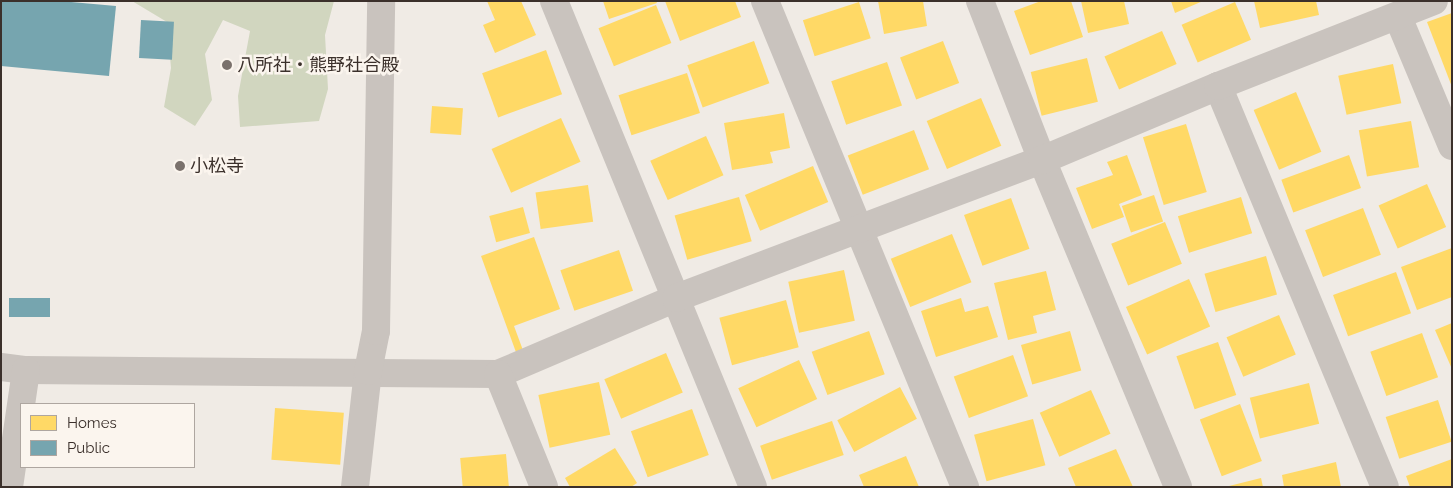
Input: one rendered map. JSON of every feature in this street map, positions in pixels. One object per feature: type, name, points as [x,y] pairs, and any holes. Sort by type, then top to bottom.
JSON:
[{"type":"street","points":[[355,487],[368,371],[376,331],[381,1]]},
{"type":"street","points":[[554,1],[753,487]]},
{"type":"street","points":[[765,1],[966,487]]},
{"type":"street","points":[[980,1],[1042,160],[1178,487]]},
{"type":"street","points":[[9,487],[14,369],[368,371],[498,374],[676,298],[859,231],[1042,160],[1218,86],[1434,1]]},
{"type":"street","points":[[1398,16],[1452,146]]},
{"type":"street","points":[[1218,86],[1385,487]]},
{"type":"street","points":[[498,374],[544,487]]},
{"type":"green space","points":[[132,1],[334,1],[325,35],[328,89],[319,121],[240,127],[238,96],[250,31],[223,20],[205,54],[212,100],[195,126],[164,107],[171,68],[167,22]]},
{"type":"building: Homes","points":[[487,1],[521,1],[536,35],[495,53],[483,25],[495,20]]},
{"type":"building: Homes","points":[[603,1],[656,1],[657,3],[609,19]]},
{"type":"building: Homes","points":[[665,1],[735,1],[741,17],[680,41]]},
{"type":"building: Homes","points":[[878,1],[923,1],[927,26],[884,34]]},
{"type":"building: Homes","points":[[1041,1],[1071,1],[1083,37],[1030,55],[1014,11]]},
{"type":"building: Homes","points":[[1081,1],[1124,1],[1129,24],[1088,33]]},
{"type":"building: Homes","points":[[1171,1],[1203,1],[1175,13]]},
{"type":"building: Homes","points":[[1254,1],[1316,1],[1319,15],[1260,28]]},
{"type":"building: Homes","points":[[859,2],[871,38],[815,56],[803,20]]},
{"type":"building: Homes","points":[[1235,2],[1251,40],[1198,62],[1182,25]]},
{"type":"building: Homes","points":[[656,5],[671,43],[614,66],[599,28]]},
{"type":"building: Homes","points":[[1452,13],[1452,87],[1427,22]]},
{"type":"building: Homes","points":[[1162,31],[1177,64],[1119,90],[1104,57]]},
{"type":"building: Homes","points":[[754,41],[769,83],[703,108],[687,65]]},
{"type":"building: Homes","points":[[943,41],[959,83],[916,99],[900,57]]},
{"type":"building: Homes","points":[[546,50],[562,94],[498,117],[482,73]]},
{"type":"building: Homes","points":[[1087,58],[1098,102],[1042,116],[1031,72]]},
{"type":"building: Homes","points":[[887,62],[902,105],[846,125],[831,81]]},
{"type":"building: Homes","points":[[1393,64],[1401,103],[1347,115],[1338,76]]},
{"type":"building: Homes","points":[[687,73],[700,113],[632,135],[619,95]]},
{"type":"building: Homes","points":[[1296,92],[1321,152],[1279,170],[1254,110]]},
{"type":"building: Homes","points":[[981,98],[1001,146],[947,169],[927,121]]},
{"type":"building: Homes","points":[[432,106],[463,108],[461,135],[430,133]]},
{"type":"building: Homes","points":[[784,113],[790,148],[770,152],[773,163],[732,170],[724,123]]},
{"type":"building: Homes","points":[[561,118],[581,162],[511,193],[492,149]]},
{"type":"building: Homes","points":[[1411,121],[1419,167],[1367,176],[1359,130]]},
{"type":"building: Homes","points":[[1186,124],[1207,192],[1164,205],[1143,137]]},
{"type":"building: Homes","points":[[914,130],[929,169],[863,195],[848,155]]},
{"type":"building: Homes","points":[[706,136],[723,175],[668,200],[650,161]]},
{"type":"building: Homes","points":[[1127,155],[1142,195],[1119,204],[1124,217],[1092,229],[1076,188],[1113,175],[1107,162]]},
{"type":"building: Homes","points":[[1349,155],[1361,188],[1293,213],[1281,180]]},
{"type":"building: Homes","points":[[813,166],[828,202],[760,231],[745,195]]},
{"type":"building: Homes","points":[[1427,184],[1446,227],[1398,248],[1379,206]]},
{"type":"building: Homes","points":[[588,185],[593,222],[541,229],[536,192]]},
{"type":"building: Homes","points":[[1154,195],[1163,221],[1131,233],[1122,206]]},
{"type":"building: Homes","points":[[739,197],[752,241],[687,260],[675,215]]},
{"type":"building: Homes","points":[[1241,197],[1252,233],[1189,253],[1178,216]]},
{"type":"building: Homes","points":[[1011,198],[1029,249],[982,266],[964,215]]},
{"type":"building: Homes","points":[[523,207],[530,233],[496,242],[489,216]]},
{"type":"building: Homes","points":[[1363,208],[1381,255],[1323,277],[1305,230]]},
{"type":"building: Homes","points":[[1165,222],[1182,264],[1128,285],[1111,244]]},
{"type":"building: Homes","points":[[952,234],[971,282],[910,307],[891,259]]},
{"type":"building: Homes","points":[[534,237],[560,309],[514,326],[524,353],[517,355],[481,256]]},
{"type":"building: Homes","points":[[1452,248],[1452,297],[1417,310],[1401,267]]},
{"type":"building: Homes","points":[[619,250],[633,291],[574,311],[560,270]]},
{"type":"building: Homes","points":[[1266,256],[1277,294],[1216,312],[1204,274]]},
{"type":"building: Homes","points":[[844,270],[855,321],[799,333],[788,282]]},
{"type":"building: Homes","points":[[1046,271],[1056,310],[1033,316],[1037,333],[1008,340],[994,283]]},
{"type":"building: Homes","points":[[1396,272],[1411,313],[1348,336],[1333,295]]},
{"type":"building: Homes","points":[[1189,279],[1210,327],[1147,355],[1126,307]]},
{"type":"building: Homes","points":[[961,298],[965,312],[988,306],[998,337],[936,357],[921,311]]},
{"type":"building: Homes","points":[[786,300],[799,347],[732,365],[719,318]]},
{"type":"building: Homes","points":[[1279,315],[1296,355],[1243,377],[1227,337]]},
{"type":"building: Homes","points":[[1452,323],[1452,369],[1435,330]]},
{"type":"building: Homes","points":[[869,331],[885,374],[827,395],[812,352]]},
{"type":"building: Homes","points":[[1070,331],[1081,370],[1032,384],[1021,345]]},
{"type":"building: Homes","points":[[1422,333],[1438,377],[1386,396],[1370,352]]},
{"type":"building: Homes","points":[[1218,342],[1236,395],[1195,409],[1176,356]]},
{"type":"building: Homes","points":[[666,353],[683,393],[621,419],[604,379]]},
{"type":"building: Homes","points":[[1013,355],[1028,396],[969,418],[954,377]]},
{"type":"building: Homes","points":[[799,360],[817,399],[756,427],[738,388]]},
{"type":"building: Homes","points":[[599,382],[610,435],[550,448],[538,395]]},
{"type":"building: Homes","points":[[1309,383],[1319,424],[1260,439],[1250,398]]},
{"type":"building: Homes","points":[[900,387],[917,419],[854,452],[837,420]]},
{"type":"building: Homes","points":[[1091,390],[1111,434],[1059,457],[1040,413]]},
{"type":"building: Homes","points":[[1438,400],[1452,442],[1399,459],[1386,417]]},
{"type":"building: Homes","points":[[1240,404],[1262,461],[1222,476],[1200,419]]},
{"type":"building: Homes","points":[[275,408],[344,413],[340,465],[271,460]]},
{"type":"building: Homes","points":[[692,409],[709,455],[648,477],[631,431]]},
{"type":"building: Homes","points":[[1033,419],[1045,465],[987,481],[974,435]]},
{"type":"building: Homes","points":[[832,421],[844,455],[772,480],[760,446]]},
{"type":"building: Homes","points":[[615,448],[637,483],[631,487],[570,487],[565,478]]},
{"type":"building: Homes","points":[[1116,449],[1133,487],[1076,487],[1068,468]]},
{"type":"building: Homes","points":[[506,454],[509,487],[463,487],[460,458]]},
{"type":"building: Homes","points":[[906,456],[919,487],[864,487],[859,475]]},
{"type":"building: Homes","points":[[1452,459],[1452,487],[1410,487],[1406,476]]},
{"type":"building: Homes","points":[[1336,462],[1341,487],[1284,487],[1282,475]]},
{"type":"building: Homes","points":[[1261,478],[1263,487],[1229,487],[1229,486]]},
{"type":"building: Public","points":[[1,1],[60,1],[116,6],[109,76],[1,66]]},
{"type":"building: Public","points":[[141,20],[174,22],[172,60],[139,58]]},
{"type":"building: Public","points":[[9,298],[50,298],[50,317],[9,317]]},
{"type":"place","name":"八所社・熊野社合殿","points":[[227,65]]},
{"type":"place","name":"小松寺","points":[[180,166]]}]
